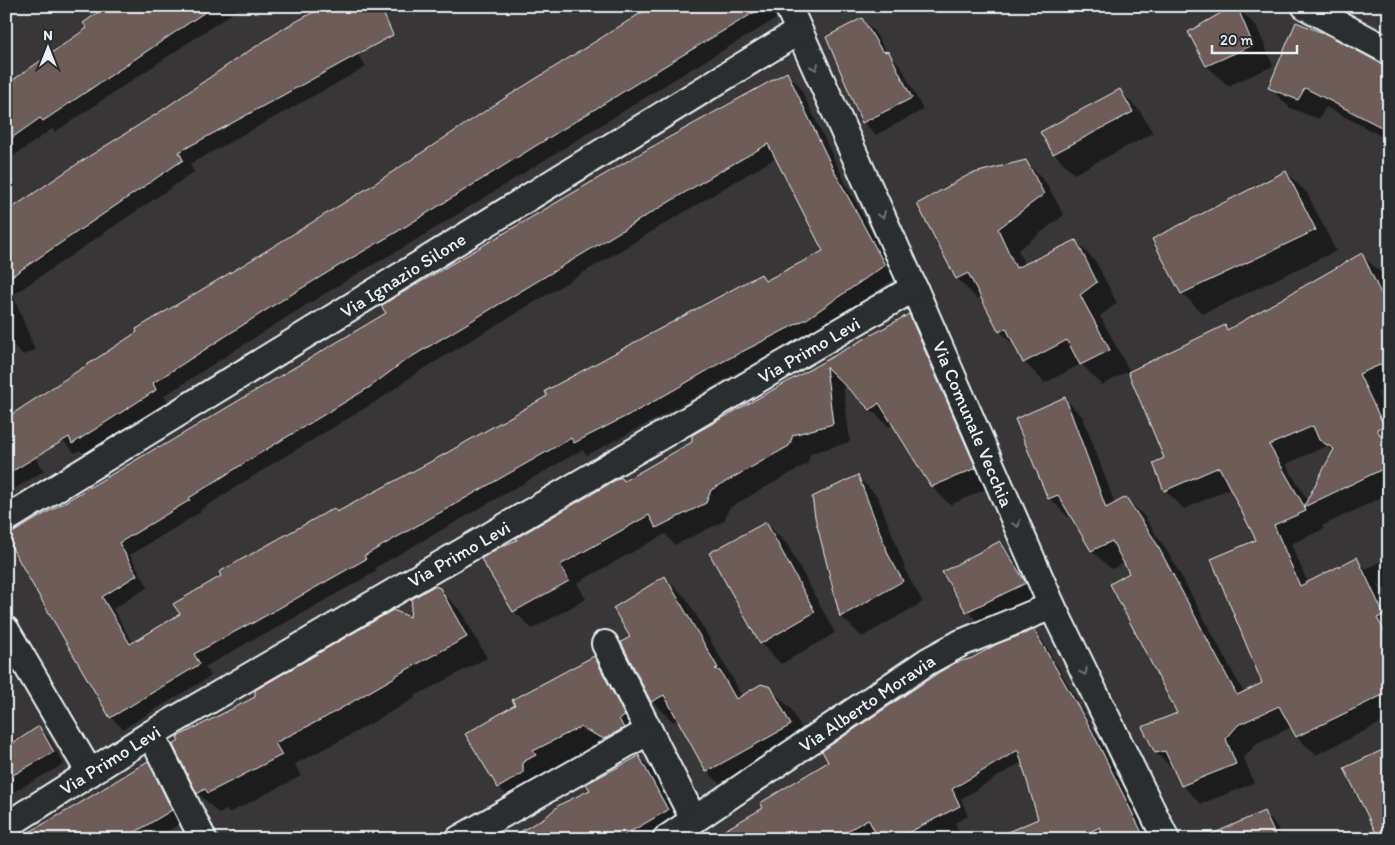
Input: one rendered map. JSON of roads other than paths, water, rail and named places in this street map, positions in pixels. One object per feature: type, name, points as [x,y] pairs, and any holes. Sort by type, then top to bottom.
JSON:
[{"type":"street","name":"Via Comunale Vecchia","points":[[788,6],[914,288],[1052,606],[1166,839]]},
{"type":"street","points":[[1305,6],[1389,50]]},
{"type":"street","name":"Via Ignazio Silone","points":[[6,519],[799,31]]},
{"type":"street","name":"Via Primo Levi","points":[[6,826],[151,734],[914,288]]},
{"type":"street","name":"Via Alberto Moravia","points":[[666,839],[928,661],[961,643],[1052,606]]},
{"type":"street","points":[[6,630],[90,773]]},
{"type":"street","points":[[605,644],[694,820]]},
{"type":"street","points":[[459,839],[649,731]]},
{"type":"street","points":[[151,734],[203,839]]}]
